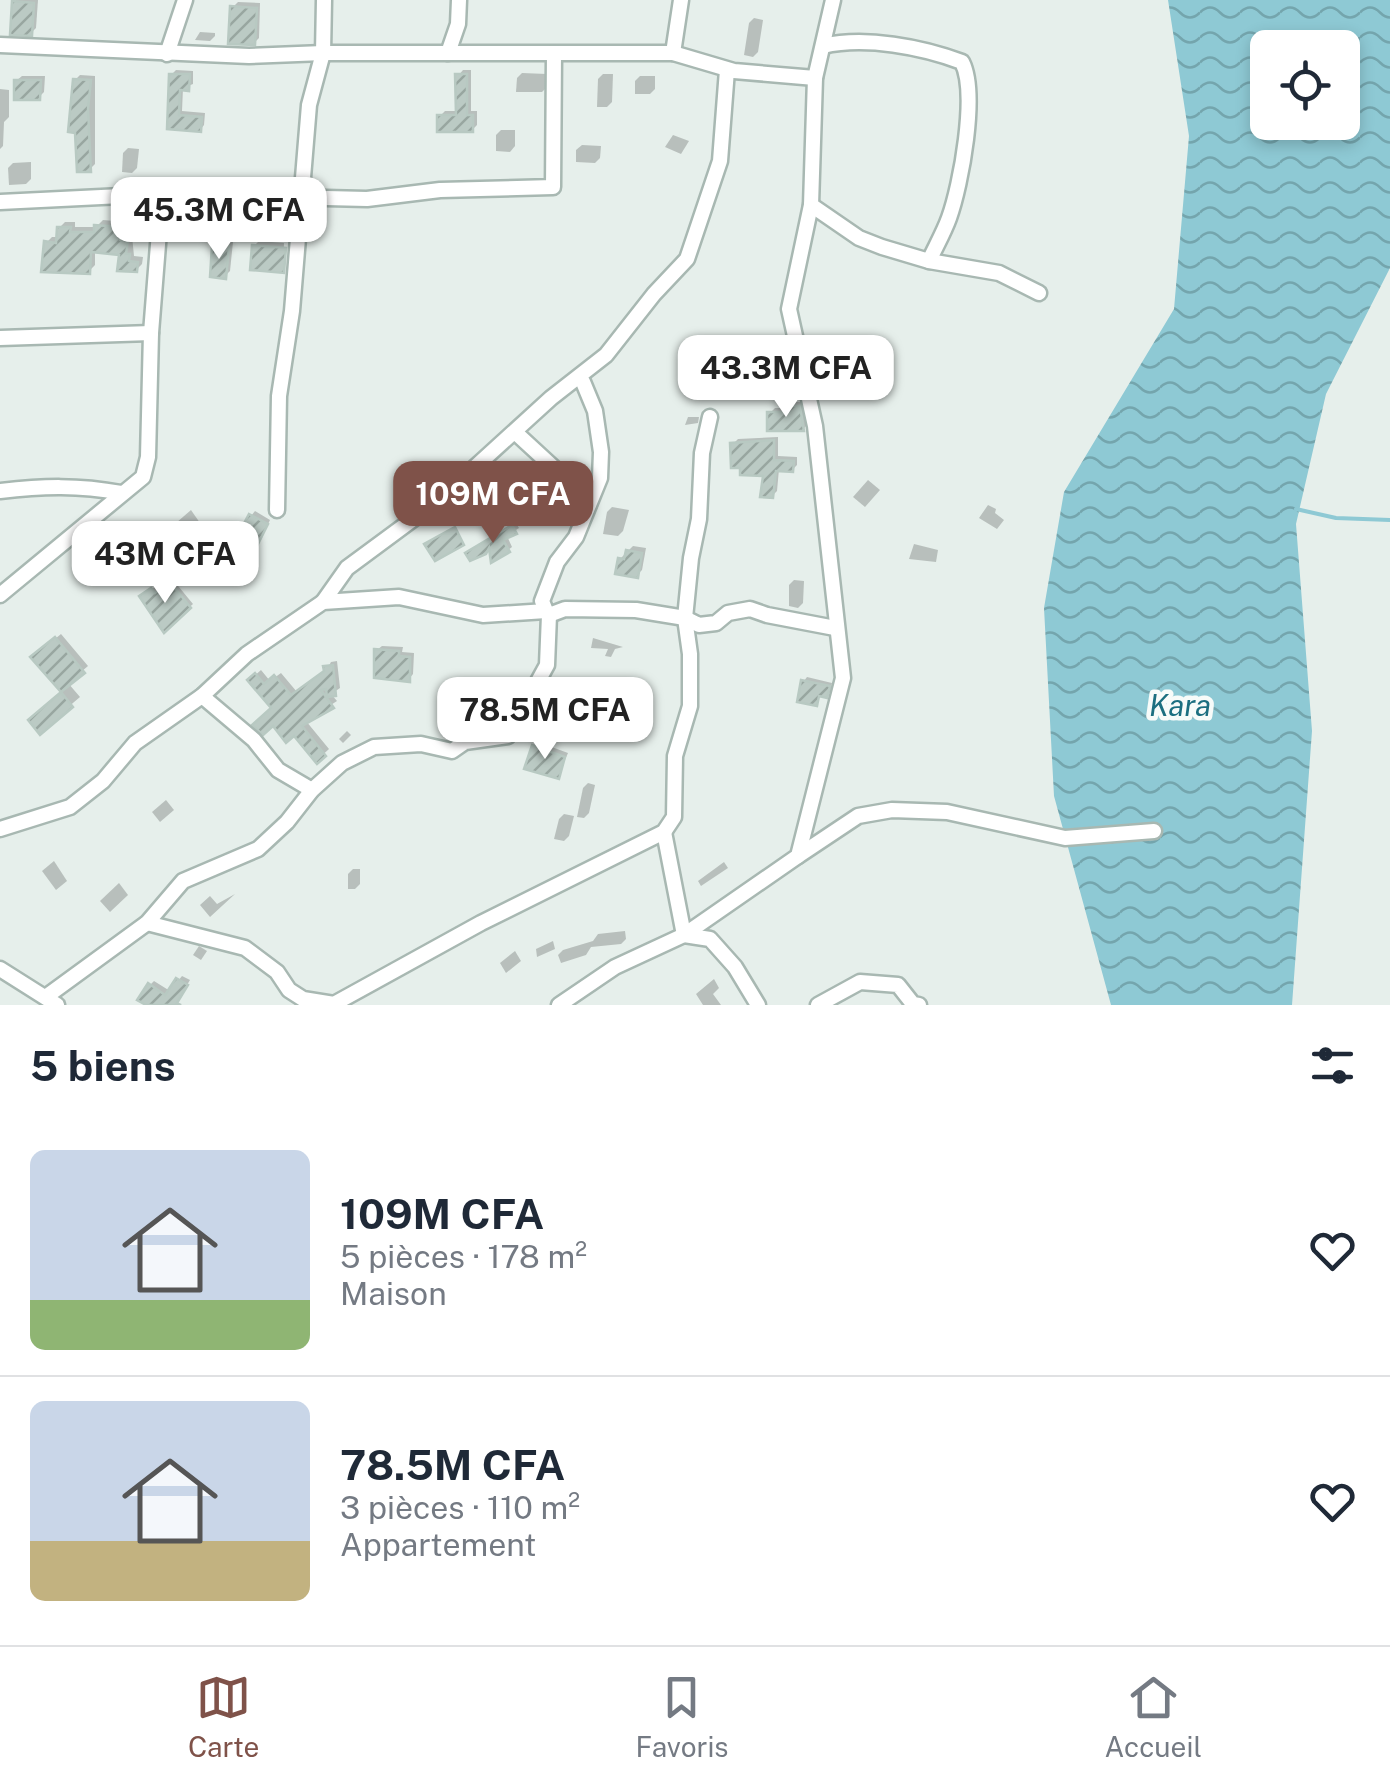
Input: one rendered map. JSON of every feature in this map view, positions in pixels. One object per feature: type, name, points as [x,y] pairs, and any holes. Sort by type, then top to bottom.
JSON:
[{"type":"street","points":[[167,54],[185,0]]},
{"type":"street","points":[[277,510],[279,396],[292,311],[309,105],[323,53],[324,0]]},
{"type":"street","points":[[448,53],[458,24],[459,0]]},
{"type":"street","points":[[673,53],[682,0]]},
{"type":"street","points":[[798,856],[843,678],[815,426],[790,309],[810,205],[815,78],[834,0]]},
{"type":"street","points":[[823,46],[854,41],[962,62],[969,99],[958,178],[950,216],[929,260]]},
{"type":"street","points":[[0,45],[249,56],[673,53],[727,70],[815,78]]},
{"type":"street","points":[[0,202],[162,194],[367,199],[440,190],[553,186],[554,54]]},
{"type":"street","points":[[0,829],[70,807],[102,781],[134,743],[202,696],[247,654],[323,602],[347,568],[440,500],[551,398],[606,355],[687,259],[720,160],[727,70]]},
{"type":"street","points":[[0,595],[143,477],[148,458],[151,333],[162,194]]},
{"type":"street","points":[[810,205],[859,238],[929,260],[999,273],[1039,293]]},
{"type":"street","points":[[0,338],[151,333]]},
{"type":"street","points":[[0,969],[54,1003],[147,923],[183,881],[258,849],[342,762],[374,746],[407,744],[452,750],[465,742],[508,736],[547,665],[547,613],[542,601],[557,562],[576,537],[600,478],[595,410],[584,382],[578,378]]},
{"type":"street","points":[[147,923],[244,948],[277,972],[289,990],[303,999],[334,1004],[481,923],[664,832],[674,817],[675,756],[690,706],[685,618],[699,519],[702,453],[710,416]]},
{"type":"street","points":[[516,433],[568,480],[578,482],[583,491],[580,496],[589,504]]},
{"type":"street","points":[[0,492],[56,485],[121,493]]},
{"type":"street","points":[[323,602],[399,597],[483,614],[636,610],[685,618],[698,625],[716,623],[728,613],[750,609],[836,628]]},
{"type":"street","points":[[202,696],[254,740],[278,770],[312,790]]},
{"type":"street","points":[[559,1005],[615,967],[684,935],[858,816],[892,810],[946,812],[1066,838],[1154,831]]},
{"type":"street","points":[[664,832],[684,935]]},
{"type":"street","points":[[684,935],[710,939],[735,968],[758,1005]]},
{"type":"street","points":[[818,1005],[860,982],[898,984],[919,1005]]},
{"type":"water","name":"Kara","points":[[1168,0],[1390,0],[1390,268],[1326,394],[1296,524],[1312,731],[1292,1005],[1111,1005],[1054,796],[1044,608],[1064,492],[1174,309],[1189,136]]},
{"type":"building","points":[[12,1],[34,3],[32,36],[10,35]]},
{"type":"building","points":[[230,6],[257,8],[255,45],[228,44]]},
{"type":"building","points":[[169,74],[190,74],[189,91],[180,90],[179,115],[202,117],[201,132],[167,129]]},
{"type":"building","points":[[455,74],[467,74],[467,115],[473,115],[473,132],[437,132],[437,115],[456,115]]},
{"type":"building","points":[[73,79],[91,80],[91,172],[77,172],[75,133],[68,132]]},
{"type":"building","points":[[14,80],[41,80],[40,100],[14,100]]},
{"type":"building","points":[[94,225],[121,227],[120,240],[128,241],[126,254],[130,254],[129,261],[138,262],[137,272],[117,271],[119,255],[91,252],[90,274],[41,272],[44,241],[56,243],[57,227],[71,227],[70,232],[94,232]]},
{"type":"building","points":[[212,245],[229,246],[226,279],[210,277]]},
{"type":"building","points":[[252,245],[286,248],[284,273],[250,270]]},
{"type":"building","points":[[788,406],[800,406],[804,431],[767,431],[767,412],[788,412]]},
{"type":"building","points":[[774,440],[774,460],[794,461],[793,472],[776,471],[773,498],[760,497],[763,476],[740,475],[740,468],[731,468],[730,443]]},
{"type":"building","points":[[249,514],[268,524],[247,556],[237,545],[247,535],[240,531]]},
{"type":"building","points":[[512,525],[517,534],[503,540],[510,552],[491,563],[489,548],[486,554],[470,561],[465,553]]},
{"type":"building","points":[[455,527],[464,545],[435,561],[424,544]]},
{"type":"building","points":[[626,550],[642,553],[638,578],[615,574],[618,558],[624,559]]},
{"type":"building","points":[[170,582],[191,608],[164,633],[139,596],[151,588],[155,593]]},
{"type":"building","points":[[55,637],[85,673],[61,692],[30,657]]},
{"type":"building","points":[[374,649],[399,651],[399,656],[410,657],[410,682],[374,678]]},
{"type":"building","points":[[333,665],[336,696],[327,697],[326,689],[321,690],[334,708],[302,726],[326,756],[317,764],[294,736],[286,743],[273,726],[263,735],[252,725],[271,708],[247,680],[255,673],[264,684],[274,675],[291,695],[324,671],[323,666]]},
{"type":"building","points":[[801,680],[830,686],[827,698],[819,696],[817,706],[797,702]]},
{"type":"building","points":[[61,692],[73,707],[40,735],[28,720]]},
{"type":"building","points":[[532,745],[565,757],[559,779],[524,769]]},
{"type":"building","points":[[176,978],[188,985],[177,1003],[181,1005],[146,1005],[137,1000],[148,983],[165,995]]},
{"type":"waterway","points":[[1296,509],[1336,518],[1390,520]]}]
